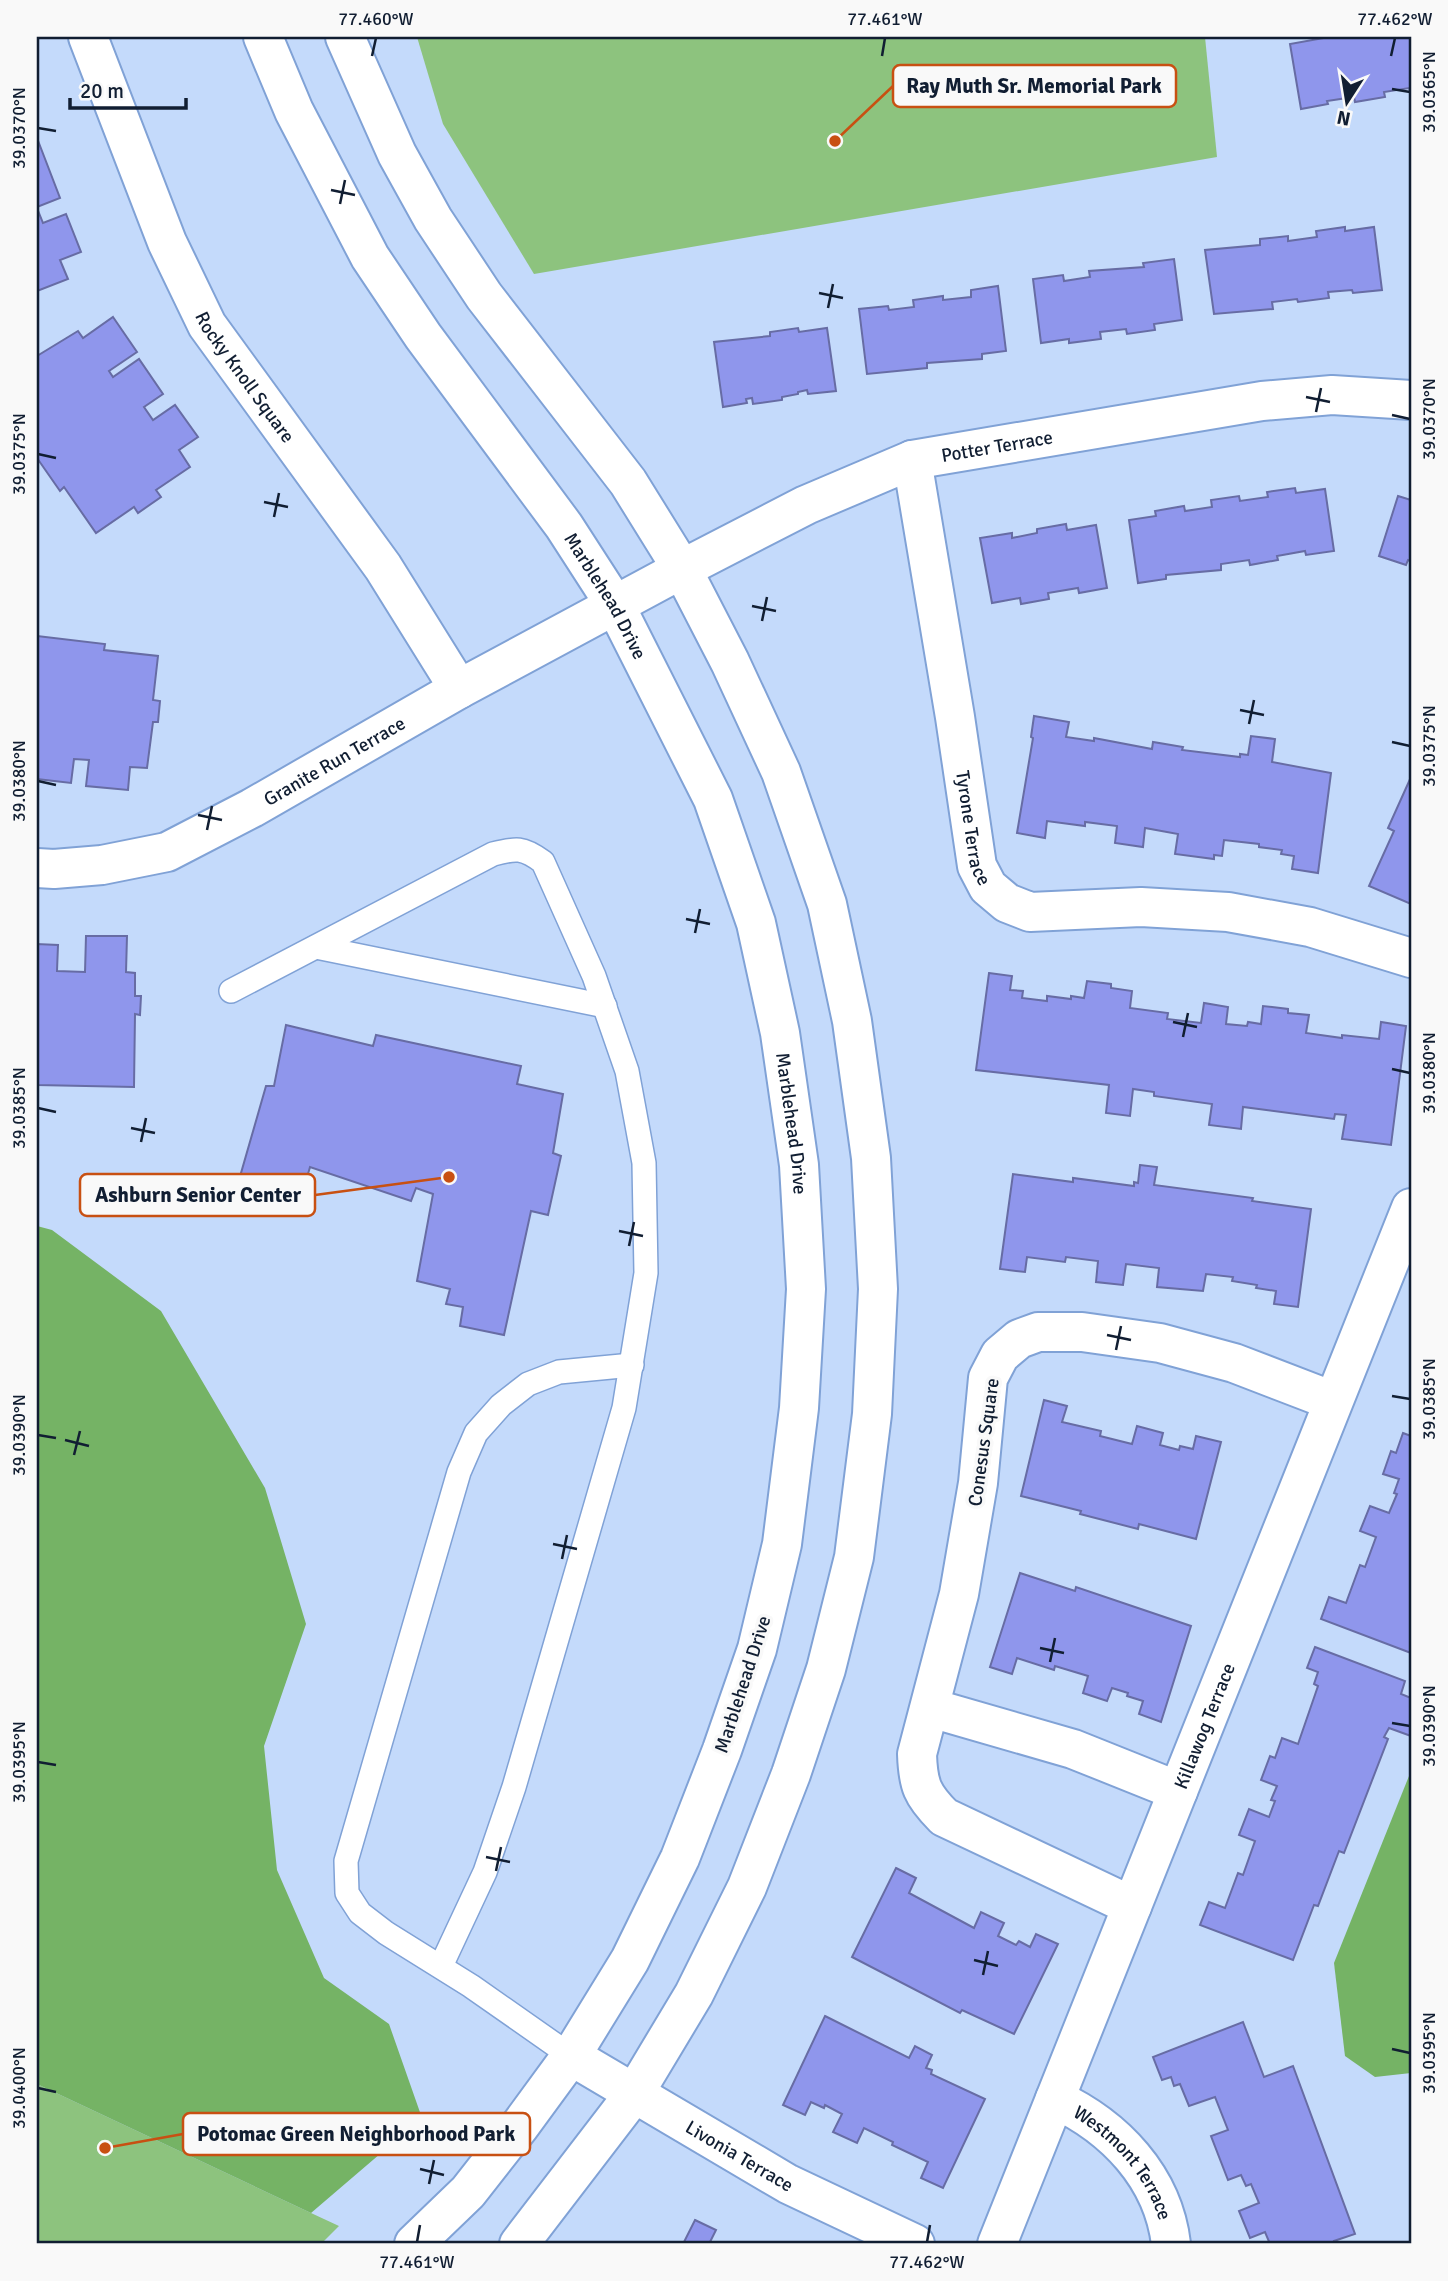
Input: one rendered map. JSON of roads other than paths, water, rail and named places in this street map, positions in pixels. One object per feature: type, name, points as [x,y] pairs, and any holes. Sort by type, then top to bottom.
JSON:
[{"type":"street","name":"Rocky Knoll Square","points":[[88,37],[166,242],[207,325],[383,567],[459,689]]},
{"type":"street","name":"Marblehead Drive","points":[[263,37],[294,111],[370,257],[423,336],[564,526],[615,605],[713,799],[756,923],[780,1033],[797,1152],[806,1289],[799,1408],[782,1544],[757,1649],[722,1750],[680,1858],[630,1960],[571,2056],[468,2192],[414,2244]]},
{"type":"street","points":[[345,37],[397,154],[433,219],[485,296],[628,482],[682,569],[730,662],[781,772],[827,904],[852,1021],[871,1158],[878,1289],[872,1415],[854,1557],[826,1669],[747,1887],[694,1994],[634,2094],[519,2244]]},
{"type":"street","name":"Potter Terrace","points":[[615,605],[806,505],[912,460],[1262,401],[1332,395],[1411,400]]},
{"type":"street","name":"Tyrone Terrace","points":[[912,460],[955,717],[976,866],[988,887],[1007,903],[1030,912],[1141,907],[1228,912],[1310,927],[1393,950],[1411,958]]},
{"type":"street","name":"Granite Run Terrace","points":[[37,868],[102,865],[167,852],[252,808],[459,689],[615,605]]},
{"type":"street","name":"Killawog Terrace","points":[[997,2244],[1411,1208]]},
{"type":"street","name":"Conesus Square","points":[[1132,1906],[944,1817],[928,1801],[918,1780],[917,1754],[959,1594],[978,1483],[988,1378],[1000,1355],[1019,1339],[1038,1332],[1082,1332],[1160,1343],[1234,1363],[1333,1401]]},
{"type":"street","points":[[931,1708],[1073,1749],[1178,1791]]},
{"type":"street","name":"Livonia Terrace","points":[[571,2056],[788,2184],[915,2244]]},
{"type":"street","name":"Westmont Terrace","points":[[1055,2099],[1102,2126],[1133,2156],[1154,2188],[1169,2227],[1171,2244]]},
{"type":"lane","points":[[231,991],[493,854],[515,848],[530,852],[543,862],[589,965],[627,1071],[644,1163],[646,1273],[621,1421],[514,1787],[485,1872],[441,1966]]},
{"type":"lane","points":[[316,947],[605,1006]]},
{"type":"lane","points":[[571,2056],[360,1913],[347,1893],[346,1861],[459,1472],[476,1433],[500,1405],[528,1384],[559,1372],[632,1366]]},
{"type":"place","name":"Ray Muth Sr. Memorial Park","points":[[835,141]]},
{"type":"place","name":"Ashburn Senior Center","points":[[449,1177]]},
{"type":"place","name":"Potomac Green Neighborhood Park","points":[[105,2148]]}]
